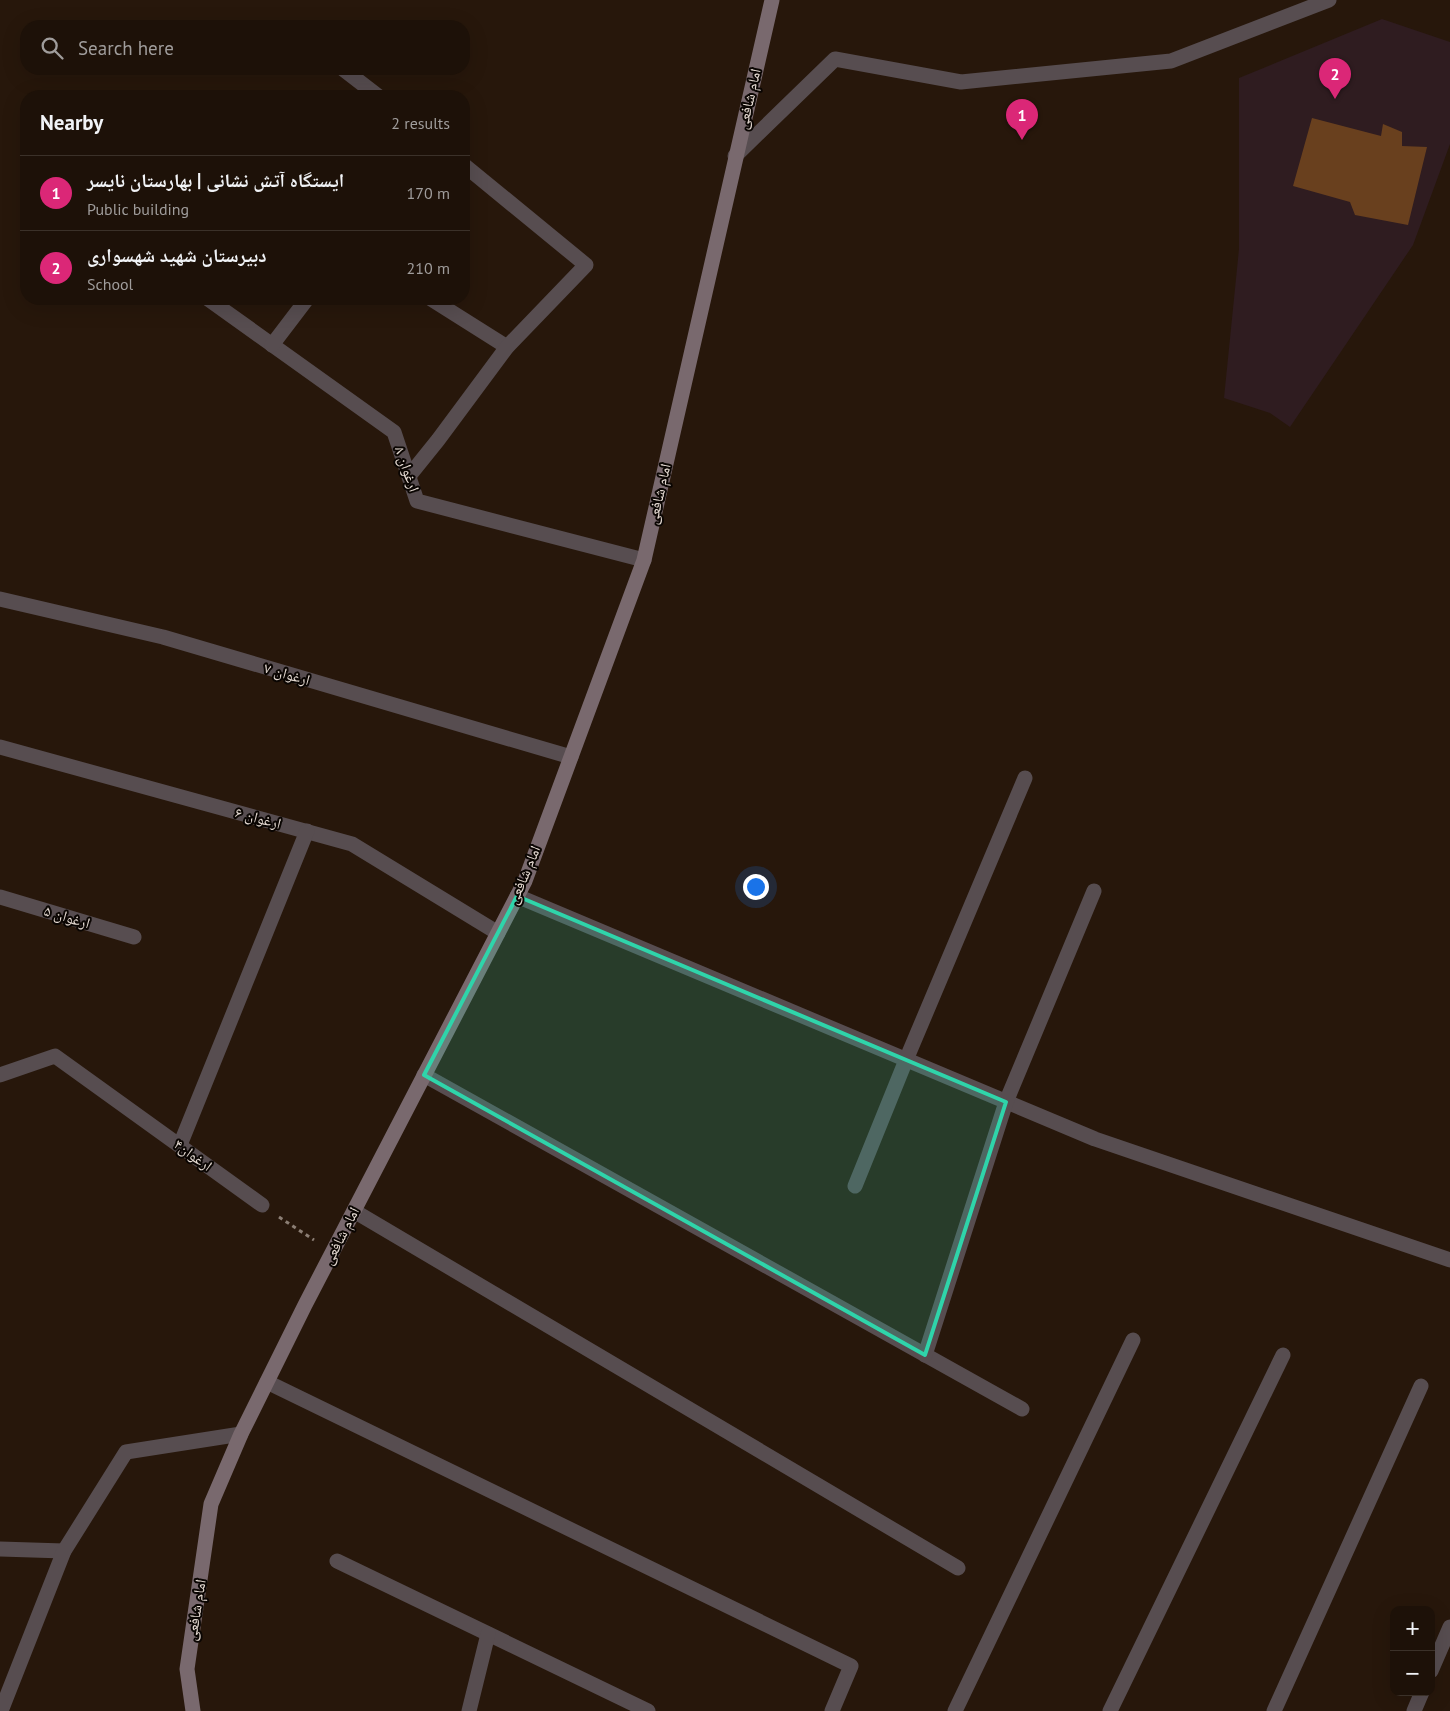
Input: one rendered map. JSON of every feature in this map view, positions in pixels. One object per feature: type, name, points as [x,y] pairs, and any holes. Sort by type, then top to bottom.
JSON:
[{"type":"main road","name":"امام شافعی","points":[[193,1711],[187,1670],[212,1504],[241,1434],[267,1382],[525,881],[644,560],[772,0]]},
{"type":"street","points":[[735,156],[835,59],[961,82],[1171,61],[1329,0]]},
{"type":"street","points":[[351,75],[370,90]]},
{"type":"street","points":[[409,476],[507,347],[586,265],[470,171]]},
{"type":"street","name":"ارغوان ۸","points":[[216,305],[394,432],[417,501],[644,560]]},
{"type":"street","points":[[272,345],[303,305]]},
{"type":"street","points":[[440,305],[507,347]]},
{"type":"street","name":"ارغوان ۷","points":[[0,599],[163,638],[571,757]]},
{"type":"street","name":"ارغوان ۶","points":[[0,747],[352,844],[498,933]]},
{"type":"street","points":[[855,1186],[1025,778]]},
{"type":"street","points":[[180,1145],[307,831]]},
{"type":"street","points":[[925,1355],[1006,1102],[1094,891]]},
{"type":"street","points":[[517,896],[1095,1139],[1450,1260]]},
{"type":"street","name":"ارغوان ۵","points":[[0,897],[134,937]]},
{"type":"street","name":"ارغوان۴","points":[[0,1075],[55,1056],[262,1206]]},
{"type":"street","points":[[424,1075],[1022,1409]]},
{"type":"street","points":[[354,1211],[958,1568]]},
{"type":"street","points":[[955,1711],[1134,1340]]},
{"type":"street","points":[[1110,1711],[1283,1354]]},
{"type":"street","points":[[267,1382],[851,1666],[832,1711]]},
{"type":"street","points":[[1274,1711],[1421,1386]]},
{"type":"street","points":[[0,1711],[64,1551],[126,1452],[241,1434]]},
{"type":"street","points":[[0,1548],[64,1551]]},
{"type":"street","points":[[337,1561],[648,1711]]},
{"type":"street","points":[[1435,1662],[1450,1628]]},
{"type":"street","points":[[469,1711],[488,1634]]},
{"type":"street","points":[[1414,1711],[1420,1696]]},
{"type":"path","points":[[262,1206],[332,1253]]},
{"type":"highlighted area","points":[[517,896],[1006,1102],[925,1355],[424,1075]]},
{"type":"shaded area","points":[[1382,19],[1450,42],[1450,144],[1413,245],[1290,427],[1270,413],[1224,398],[1239,249],[1239,78]]},
{"type":"building","points":[[1312,118],[1381,136],[1383,124],[1402,132],[1402,146],[1427,147],[1408,225],[1355,215],[1350,202],[1293,186]]},
{"type":"place","name":"دبیرستان شهید شهسواری","points":[[1335,99]]},
{"type":"place","name":"ایستگاه آتش نشانی | بهارستان نایسر","points":[[1022,140]]}]
